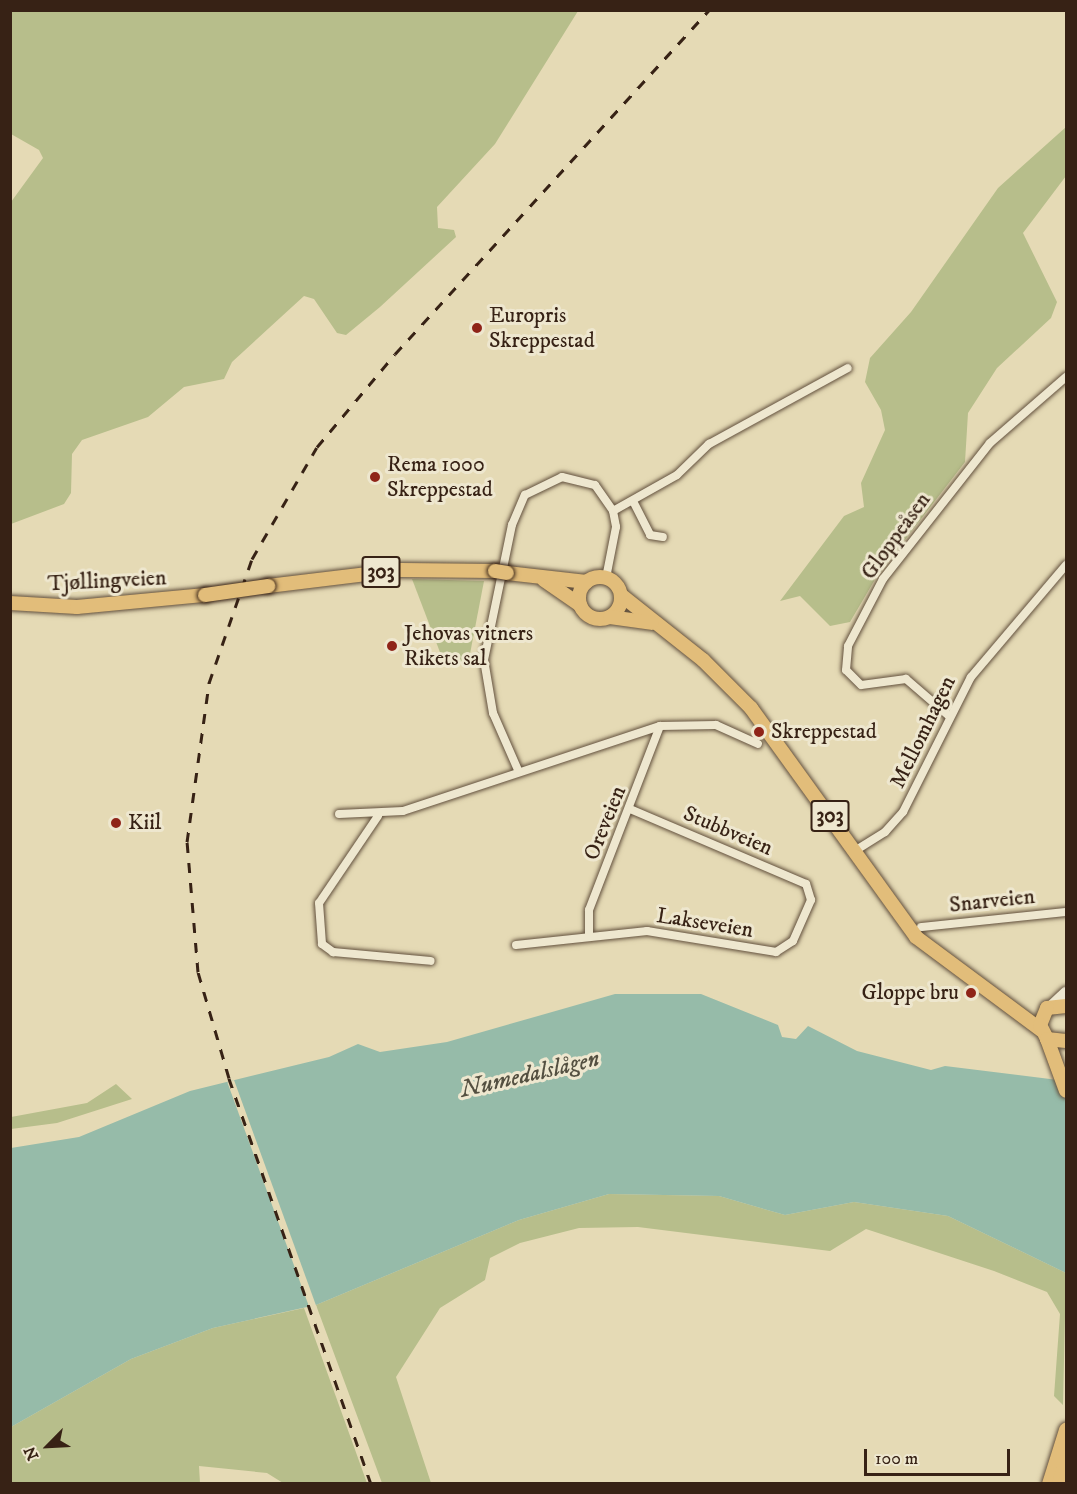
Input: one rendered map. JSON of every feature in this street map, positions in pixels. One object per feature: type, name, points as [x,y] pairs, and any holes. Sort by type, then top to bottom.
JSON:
[{"type":"main road","name":"Tjøllingveien","points":[[10,603],[102,606],[434,568],[501,572],[544,580]]},
{"type":"main road","name":"303","points":[[544,580],[586,582],[606,578],[652,623],[703,660],[751,708],[916,937],[1010,1006],[1044,1035],[1063,1056],[1066,1073]]},
{"type":"main road","name":"303","points":[[544,580],[580,605],[593,618],[610,617],[652,623]]},
{"type":"main road","points":[[580,605],[586,582]]},
{"type":"main road","points":[[610,617],[621,595]]},
{"type":"main road","points":[[1066,993],[1056,1006],[1044,1035],[1066,1041]]},
{"type":"main road","points":[[1010,1006],[1056,1006]]},
{"type":"main road","name":"303","points":[[1063,1056],[1066,1091]]},
{"type":"main road","points":[[1049,1484],[1066,1430]]},
{"type":"main road","points":[[1059,1484],[1066,1460]]},
{"type":"street","points":[[614,511],[677,475],[709,444],[848,368]]},
{"type":"street","name":"Gloppeåsen","points":[[948,716],[906,679],[861,686],[846,670],[848,646],[883,579],[990,443],[1066,377]]},
{"type":"street","points":[[518,770],[493,713],[484,660],[517,507],[534,487],[571,477],[595,485],[614,511],[616,527],[606,578]]},
{"type":"street","points":[[633,501],[650,535],[663,537]]},
{"type":"street","name":"Mellomhagen","points":[[853,852],[885,832],[903,812],[948,716],[990,652],[1066,565]]},
{"type":"street","points":[[339,814],[378,816],[660,726],[716,725],[758,744]]},
{"type":"street","name":"Oreveien","points":[[589,935],[589,910],[630,809],[660,726]]},
{"type":"street","name":"Stubbveien","points":[[630,809],[810,889]]},
{"type":"street","points":[[378,816],[319,903],[322,944],[333,952],[430,961]]},
{"type":"street","name":"Lakseveien","points":[[516,945],[589,935],[678,933],[776,952],[793,941],[811,900],[810,889]]},
{"type":"street","name":"Snarveien","points":[[921,927],[1066,912]]},
{"type":"shaded area","points":[[11,10],[578,11],[495,144],[437,207],[438,228],[454,230],[456,237],[380,307],[346,335],[337,333],[314,299],[304,296],[232,362],[224,379],[184,387],[148,417],[82,440],[72,454],[71,493],[64,504],[11,524],[11,202],[43,158],[39,150],[11,134]]},
{"type":"shaded area","points":[[1066,127],[1066,176],[1023,233],[1057,302],[1051,318],[997,368],[968,413],[965,462],[877,576],[850,622],[830,626],[800,596],[780,601],[844,516],[864,507],[861,483],[885,430],[881,410],[865,382],[870,358],[911,312],[998,188]]},
{"type":"shaded area","points":[[412,579],[484,581],[469,659],[446,668]]},
{"type":"shaded area","points":[[116,1084],[132,1099],[57,1123],[11,1129],[11,1117],[87,1103]]},
{"type":"shaded area","points":[[609,1194],[719,1196],[785,1215],[854,1202],[948,1216],[1066,1273],[1063,1405],[1054,1396],[1060,1314],[1047,1292],[994,1271],[866,1229],[830,1251],[638,1227],[579,1228],[520,1243],[490,1258],[485,1280],[440,1308],[396,1377],[431,1483],[382,1483],[316,1305],[519,1220]]},
{"type":"shaded area","points":[[304,1308],[367,1483],[283,1483],[267,1473],[199,1466],[200,1483],[11,1484],[11,1427],[131,1359],[213,1328]]},
{"type":"water","name":"Numedalslågen","points":[[615,994],[701,994],[778,1025],[782,1037],[796,1039],[808,1026],[857,1051],[931,1070],[945,1066],[1066,1081],[1066,1273],[948,1216],[854,1202],[785,1215],[719,1196],[609,1194],[519,1220],[316,1305],[213,1328],[131,1359],[11,1427],[11,1148],[79,1137],[190,1091],[329,1057],[358,1044],[380,1052],[447,1042]]},
{"type":"pier","points":[[234,1080],[317,1307],[310,1310],[227,1082]]},
{"type":"railway","points":[[371,1484],[229,1078],[198,972],[187,842],[209,683],[252,559],[317,447],[395,354],[709,10]]},
{"type":"place","name":"Europris Skreppestad","points":[[477,328]]},
{"type":"place","name":"Rema 1000 Skreppestad","points":[[375,477]]},
{"type":"place","name":"Jehovas vitners Rikets sal","points":[[392,646]]},
{"type":"place","name":"Skreppestad","points":[[759,732]]},
{"type":"place","name":"Kiil","points":[[116,823]]},
{"type":"place","name":"Gloppe bru","points":[[971,993]]}]
